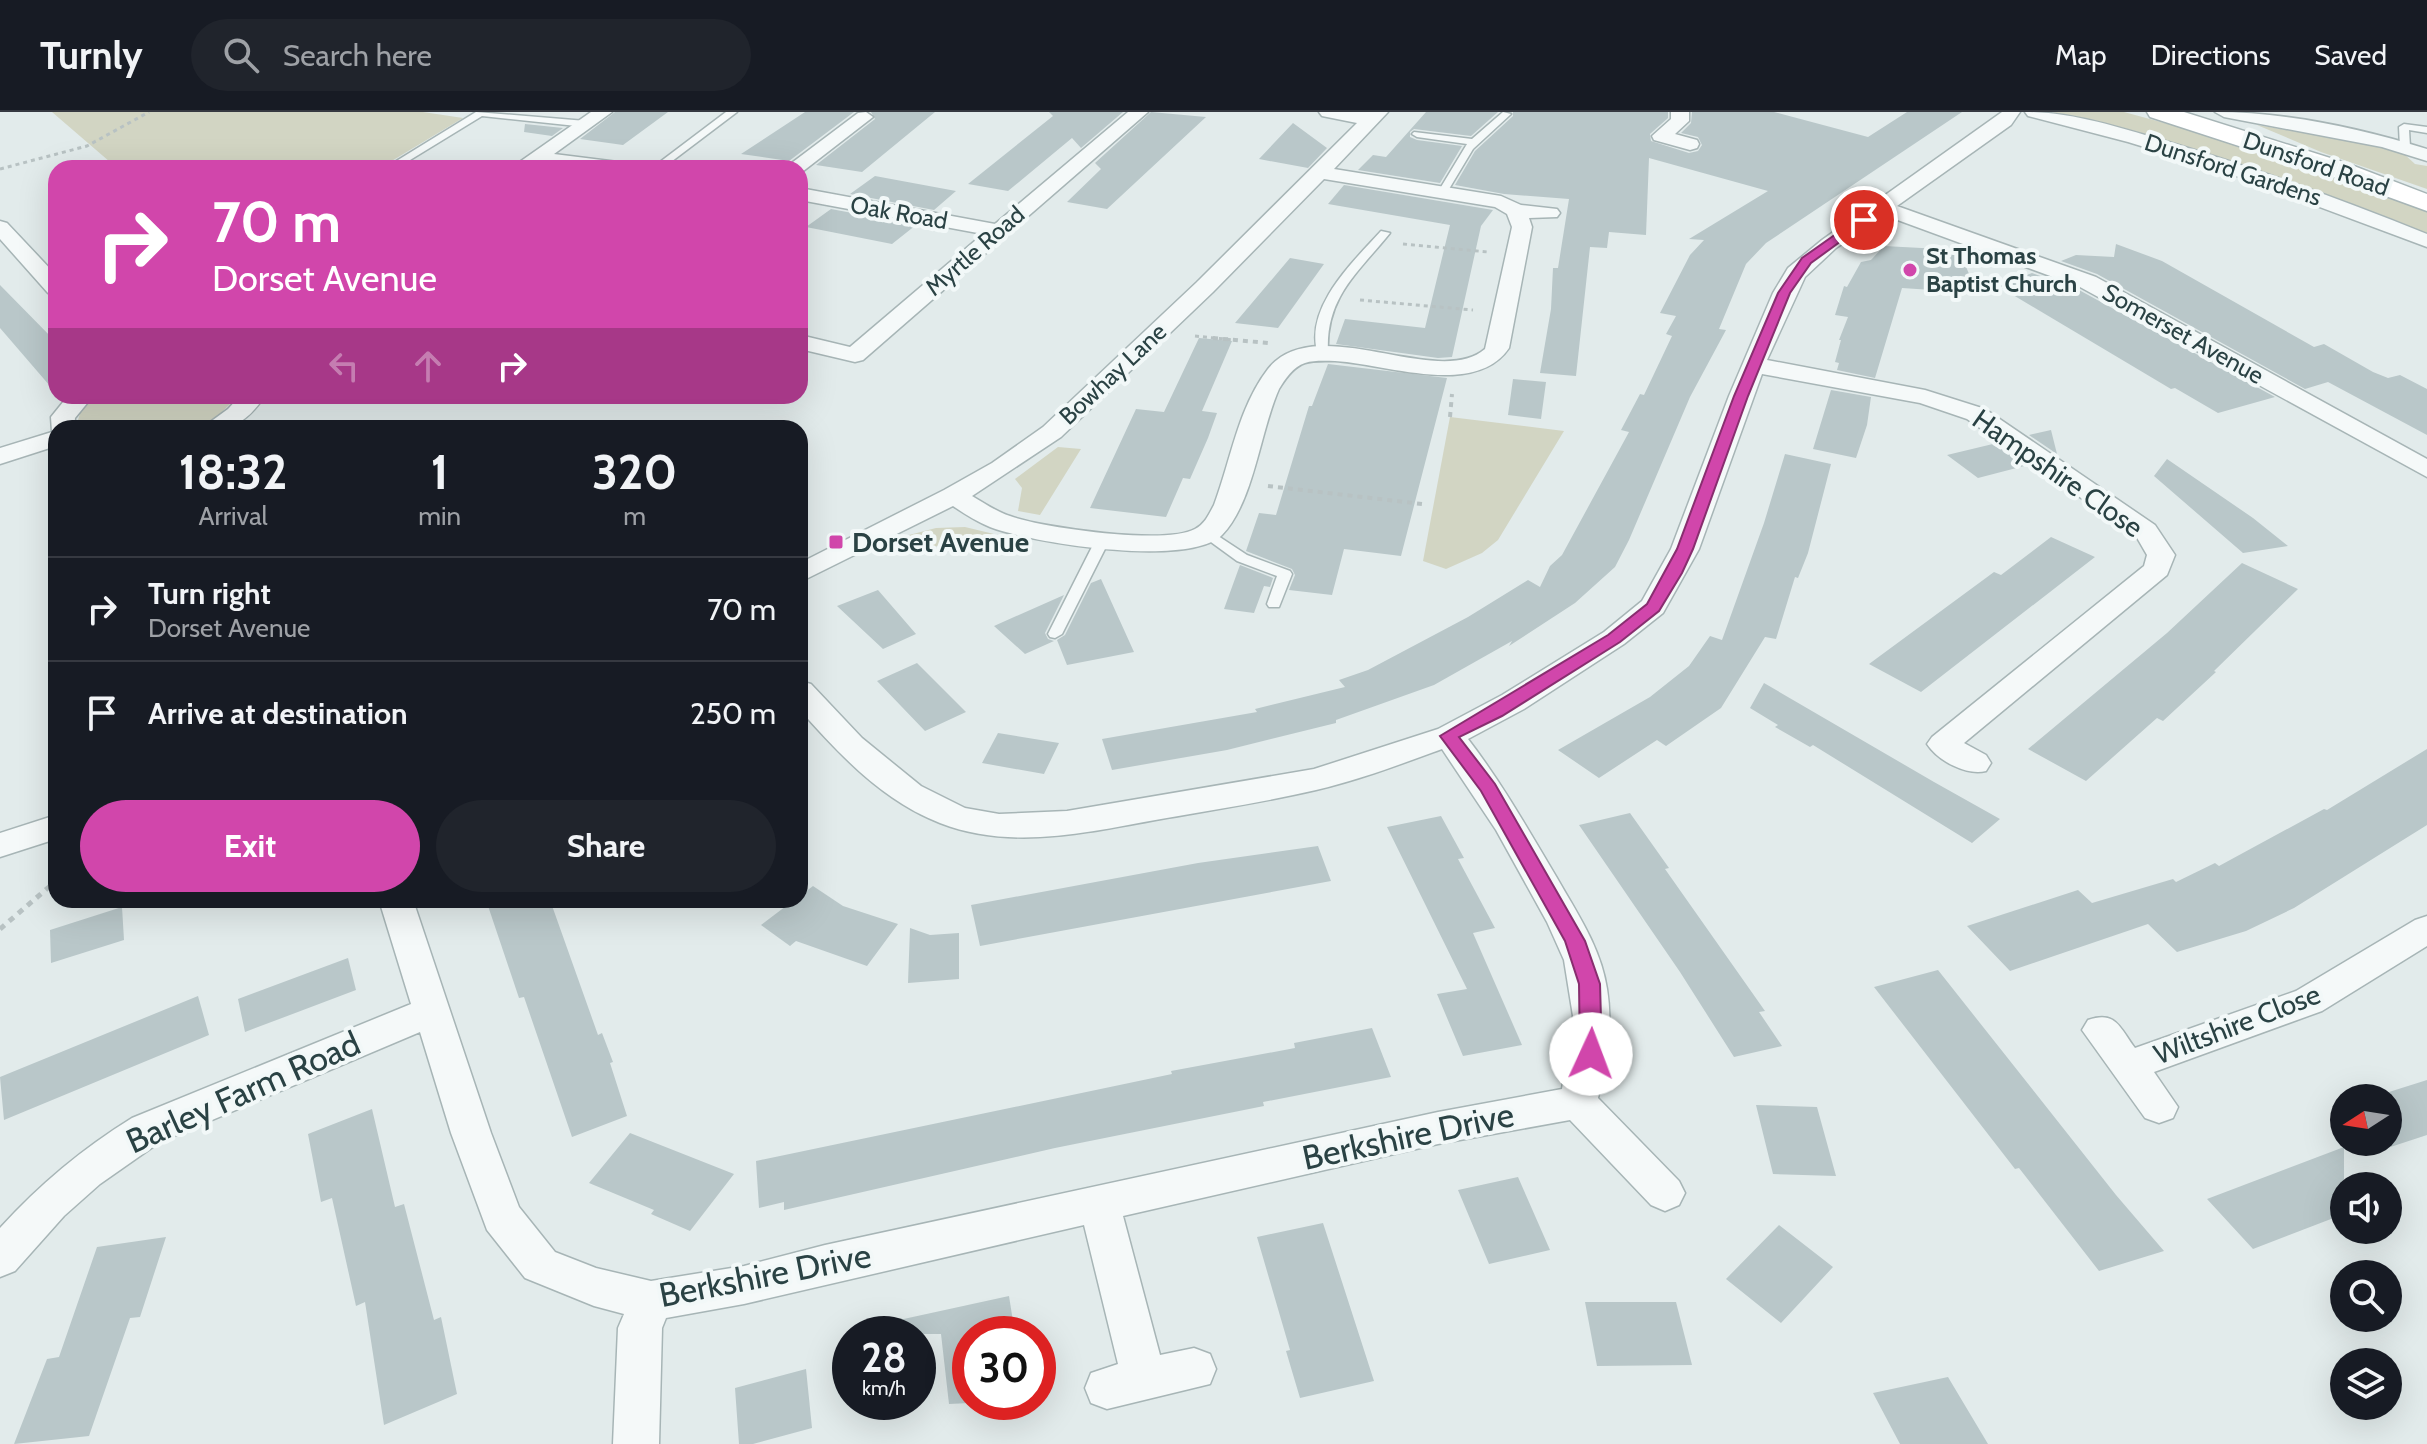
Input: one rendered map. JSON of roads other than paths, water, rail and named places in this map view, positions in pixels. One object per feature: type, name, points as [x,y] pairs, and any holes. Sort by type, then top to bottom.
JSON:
[{"type":"main road","name":"Dunsford Road","points":[[2159,112],[2337,169],[2427,203]]},
{"type":"street","points":[[533,160],[603,112]]},
{"type":"street","name":"Myrtle Road","points":[[808,344],[855,355],[1139,112]]},
{"type":"street","points":[[1328,112],[1375,116]]},
{"type":"street","points":[[1661,136],[1680,121],[1680,112]]},
{"type":"street","points":[[808,699],[893,782],[916,799],[953,816],[995,826],[1051,825],[1299,783],[1341,773],[1449,736],[1478,722],[1614,638],[1653,607],[1685,549],[1754,365],[1796,273],[1818,252],[2005,121],[2011,112]]},
{"type":"street","name":"Dunsford Gardens","points":[[2034,112],[2202,156],[2341,205],[2427,241]]},
{"type":"street","points":[[2224,112],[2405,147],[2427,155]]},
{"type":"street","name":"Bowhay Lane","points":[[808,570],[953,496],[1001,468],[1052,432],[1158,332],[1375,116]]},
{"type":"street","points":[[806,160],[864,117]]},
{"type":"street","points":[[1638,129],[1690,144]]},
{"type":"street","points":[[1319,172],[1501,202],[1516,211],[1550,213]]},
{"type":"street","name":"Oak Road","points":[[808,195],[998,231]]},
{"type":"street","name":"Somerset Avenue","points":[[1882,207],[2088,282],[2427,469]]},
{"type":"street","points":[[953,496],[999,522],[1103,539],[1171,543],[1209,534],[1220,520],[1248,438],[1273,379],[1280,368],[1294,359],[1321,351],[1450,369],[1469,368],[1491,358],[1498,348],[1522,227],[1516,211]]},
{"type":"street","points":[[0,227],[48,279]]},
{"type":"street","name":"Hampshire Close","points":[[1754,365],[1925,397],[1976,414],[2132,519],[2156,544],[2161,555],[2157,569],[1930,737],[1975,763]]},
{"type":"street","points":[[63,420],[74,404]]},
{"type":"street","points":[[227,420],[246,404]]},
{"type":"street","points":[[0,456],[48,441]]},
{"type":"street","points":[[1449,736],[1489,788],[1575,941],[1589,984],[1592,1016],[1591,1054],[1578,1102],[1665,1193]]},
{"type":"street","points":[[0,845],[48,830]]},
{"type":"street","name":"Berkshire Drive","points":[[398,908],[430,1012],[502,1217],[540,1265],[594,1287],[651,1301],[744,1285],[825,1264],[1438,1128],[1578,1102]]},
{"type":"street","name":"Wiltshire Close","points":[[2127,1066],[2309,1001],[2427,929]]},
{"type":"street","name":"Barley Farm Road","points":[[0,1258],[30,1222],[68,1185],[104,1155],[146,1130],[430,1012]]},
{"type":"street","name":"Wiltshire Close","points":[[2101,1030],[2159,1107]]},
{"type":"street","points":[[1099,1204],[1126,1384],[1194,1369]]},
{"type":"street","points":[[636,1444],[640,1328],[651,1301]]},
{"type":"lane","points":[[403,160],[481,112],[586,124]]},
{"type":"lane","points":[[668,160],[732,112]]},
{"type":"lane","points":[[1443,192],[1474,142],[1506,114]]},
{"type":"lane","points":[[2405,147],[2404,127],[2427,130]]},
{"type":"lane","points":[[1417,134],[1474,142]]},
{"type":"lane","points":[[1321,351],[1319,330],[1332,298],[1381,238]]},
{"type":"lane","points":[[1209,534],[1242,558],[1285,574],[1274,604]]},
{"type":"lane","points":[[1055,634],[1103,539]]},
{"type":"place","name":"St Thomas Baptist Church","points":[[1910,270]]},
{"type":"place","name":"Dorset Avenue","points":[[836,542]]}]
